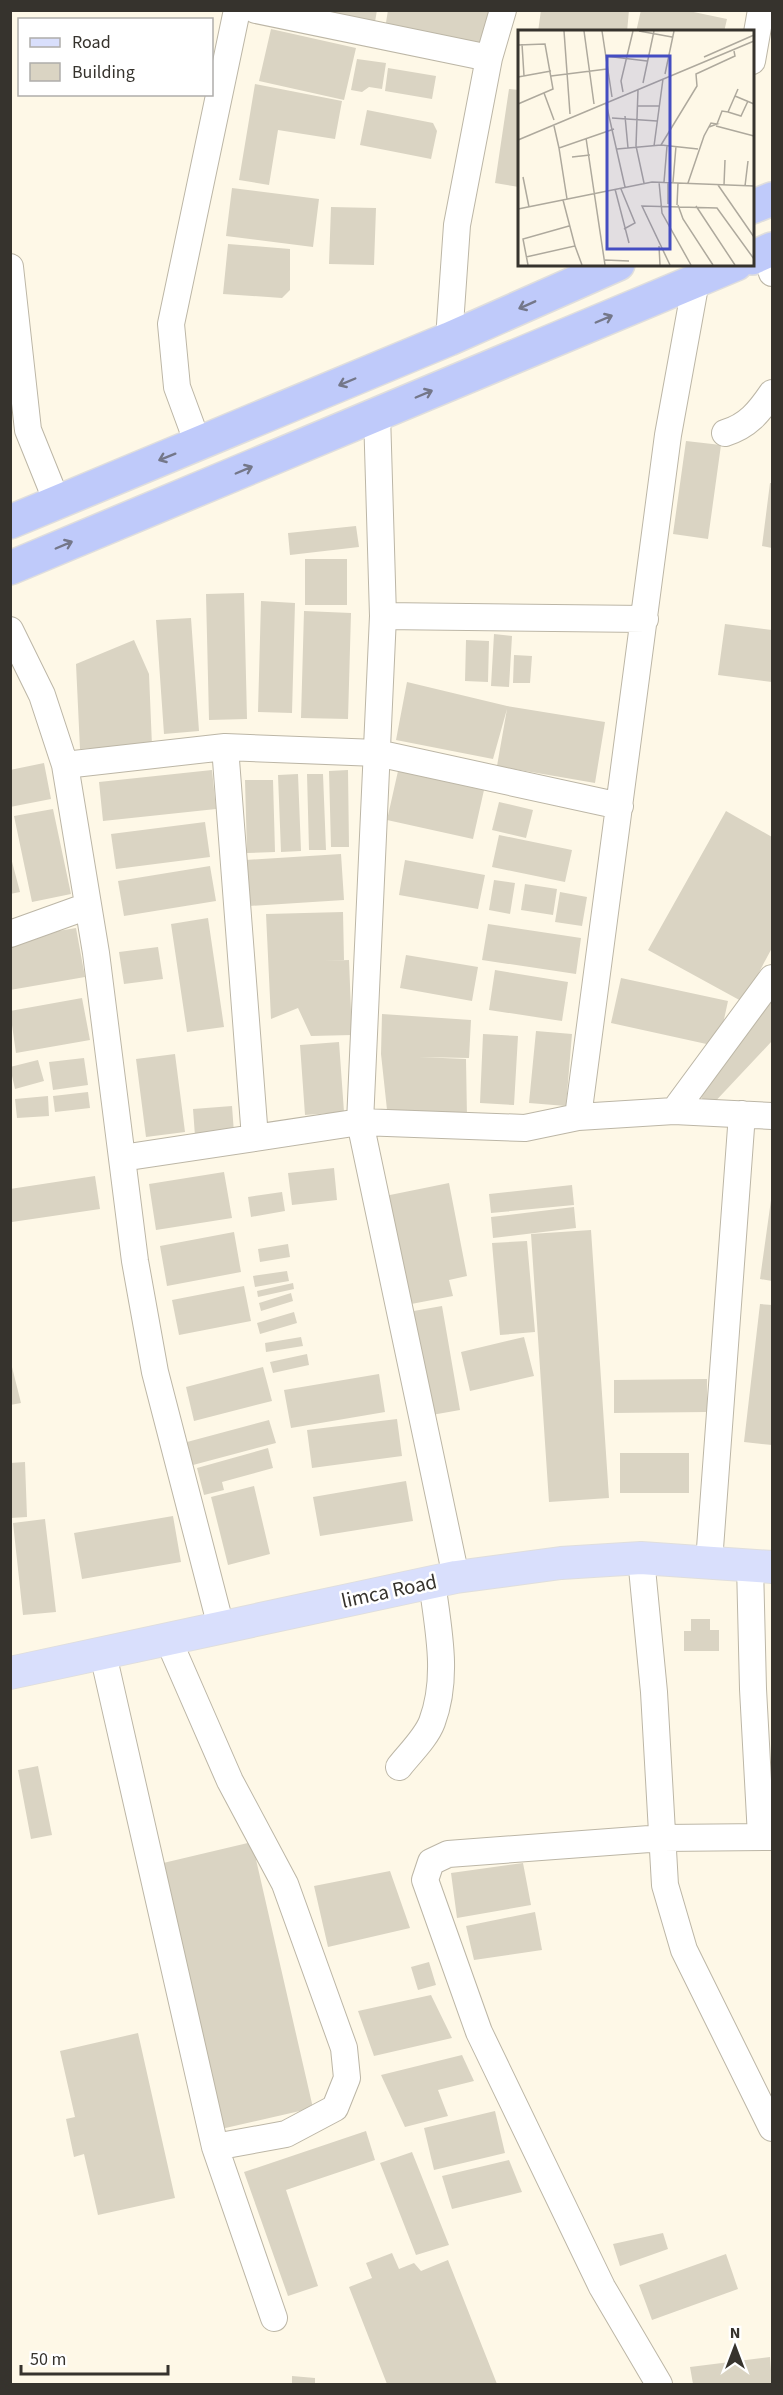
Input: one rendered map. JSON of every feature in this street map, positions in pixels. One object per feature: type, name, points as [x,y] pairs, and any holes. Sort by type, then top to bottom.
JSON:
[{"type":"highway","points":[[753,207],[772,199]]},
{"type":"highway","points":[[10,522],[449,339],[613,266]]},
{"type":"highway","points":[[10,568],[731,266]]},
{"type":"main road","name":"limca Road","points":[[10,1673],[444,1579],[561,1563],[641,1558],[761,1566]]},
{"type":"street","points":[[198,444],[177,387],[171,324],[237,10]]},
{"type":"street","points":[[256,10],[489,58]]},
{"type":"street","points":[[449,339],[457,225],[489,58],[503,10]]},
{"type":"street","points":[[753,55],[761,10]]},
{"type":"street","points":[[10,267],[28,430],[57,502]]},
{"type":"street","points":[[578,1117],[668,435],[696,281]]},
{"type":"street","points":[[725,433],[741,428],[758,414],[772,393]]},
{"type":"street","points":[[377,414],[383,616],[360,1122],[444,1579],[442,1654],[437,1702],[431,1724],[399,1767]]},
{"type":"street","points":[[383,616],[645,619]]},
{"type":"street","points":[[10,630],[42,695],[65,765],[88,906],[135,1261],[155,1372],[221,1627]]},
{"type":"street","points":[[65,765],[225,747],[377,753],[620,806]]},
{"type":"street","points":[[225,747],[255,1138]]},
{"type":"street","points":[[10,933],[88,906]]},
{"type":"street","points":[[674,1111],[772,978]]},
{"type":"street","points":[[122,1158],[360,1122],[525,1128],[578,1117],[674,1111],[772,1116]]},
{"type":"street","points":[[709,1562],[742,1114]]},
{"type":"street","points":[[641,1558],[654,1692],[665,1885],[684,1950],[772,2128]]},
{"type":"street","points":[[659,2385],[602,2286],[479,2032],[425,1880],[430,1862],[448,1854],[663,1838],[767,1837],[753,1689],[761,1566]]},
{"type":"street","points":[[168,1639],[230,1781],[285,1884],[344,2048],[347,2078],[335,2108],[286,2134],[215,2147]]},
{"type":"street","points":[[103,1654],[215,2147],[274,2318]]},
{"type":"street","points":[[640,2354],[642,2385]]},
{"type":"building","points":[[291,10],[377,10],[374,28]]},
{"type":"building","points":[[388,10],[491,10],[483,48],[385,29]]},
{"type":"building","points":[[541,10],[629,10],[627,30],[538,30]]},
{"type":"building","points":[[641,10],[684,10],[727,19],[724,30],[636,30]]},
{"type":"building","points":[[271,29],[356,48],[344,100],[259,81]]},
{"type":"building","points":[[357,59],[386,63],[382,89],[369,87],[362,92],[351,90]]},
{"type":"building","points":[[388,68],[436,76],[432,99],[385,91]]},
{"type":"building","points":[[255,84],[342,101],[335,139],[278,130],[269,185],[239,180]]},
{"type":"building","points":[[509,89],[518,90],[518,187],[495,183]]},
{"type":"building","points":[[367,110],[433,123],[437,131],[431,159],[360,145]]},
{"type":"building","points":[[232,188],[319,199],[313,247],[226,236]]},
{"type":"building","points":[[331,207],[376,208],[374,265],[329,264]]},
{"type":"building","points":[[228,244],[290,249],[290,290],[282,298],[223,294]]},
{"type":"building","points":[[686,441],[721,445],[708,539],[673,534]]},
{"type":"building","points":[[770,483],[772,483],[772,548],[762,546]]},
{"type":"building","points":[[356,526],[359,547],[290,555],[288,533]]},
{"type":"building","points":[[305,559],[347,559],[347,605],[305,605]]},
{"type":"building","points":[[244,593],[247,719],[209,720],[206,594]]},
{"type":"building","points":[[261,601],[295,603],[292,713],[258,712]]},
{"type":"building","points":[[304,611],[351,613],[348,719],[301,718]]},
{"type":"building","points":[[191,618],[199,731],[164,734],[156,620]]},
{"type":"building","points":[[725,624],[772,630],[772,682],[718,675]]},
{"type":"building","points":[[494,634],[512,636],[509,687],[491,686]]},
{"type":"building","points":[[134,640],[149,674],[152,746],[80,749],[76,664]]},
{"type":"building","points":[[466,640],[489,641],[488,682],[465,681]]},
{"type":"building","points":[[514,655],[532,656],[530,683],[513,683]]},
{"type":"building","points":[[407,682],[507,706],[605,722],[595,783],[497,766],[507,709],[493,759],[396,740]]},
{"type":"building","points":[[44,763],[51,799],[10,807],[10,770]]},
{"type":"building","points":[[212,770],[216,809],[103,821],[99,782]]},
{"type":"building","points":[[348,770],[349,847],[331,847],[329,771]]},
{"type":"building","points":[[398,771],[484,790],[473,839],[387,820]]},
{"type":"building","points":[[298,774],[301,851],[281,852],[278,775]]},
{"type":"building","points":[[307,774],[323,774],[326,850],[309,850]]},
{"type":"building","points":[[245,780],[273,780],[275,852],[247,853]]},
{"type":"building","points":[[499,802],[533,810],[526,838],[492,830]]},
{"type":"building","points":[[53,809],[71,894],[32,902],[14,816]]},
{"type":"building","points":[[726,811],[772,837],[772,948],[743,1002],[648,950]]},
{"type":"building","points":[[205,822],[210,857],[116,869],[111,834]]},
{"type":"building","points":[[499,835],[572,850],[565,882],[492,867]]},
{"type":"building","points":[[10,854],[20,892],[10,894]]},
{"type":"building","points":[[341,854],[344,900],[249,906],[246,860]]},
{"type":"building","points":[[405,860],[485,875],[478,909],[399,895]]},
{"type":"building","points":[[210,866],[216,901],[124,916],[118,881]]},
{"type":"building","points":[[494,880],[515,883],[510,914],[489,910]]},
{"type":"building","points":[[525,884],[557,889],[553,915],[521,910]]},
{"type":"building","points":[[560,892],[587,897],[582,926],[555,922]]},
{"type":"building","points":[[343,912],[344,960],[322,961],[349,960],[352,1035],[311,1036],[298,1008],[271,1019],[266,914]]},
{"type":"building","points":[[208,918],[224,1027],[187,1032],[171,924]]},
{"type":"building","points":[[488,924],[581,938],[576,974],[482,960]]},
{"type":"building","points":[[76,928],[85,977],[10,990],[10,939]]},
{"type":"building","points":[[158,947],[163,979],[124,984],[119,952]]},
{"type":"building","points":[[406,955],[478,967],[472,1001],[400,988]]},
{"type":"building","points":[[495,970],[568,982],[562,1021],[489,1010]]},
{"type":"building","points":[[621,978],[728,1001],[720,1038],[711,1045],[611,1023]]},
{"type":"building","points":[[82,998],[90,1040],[16,1053],[10,1011]]},
{"type":"building","points":[[772,999],[772,1041],[710,1107],[698,1094]]},
{"type":"building","points":[[382,1014],[471,1020],[469,1058],[419,1057],[466,1059],[467,1118],[388,1119],[381,1054]]},
{"type":"building","points":[[536,1031],[572,1034],[566,1106],[529,1103]]},
{"type":"building","points":[[483,1034],[518,1036],[514,1105],[480,1103]]},
{"type":"building","points":[[339,1042],[344,1112],[305,1115],[300,1045]]},
{"type":"building","points":[[175,1054],[185,1132],[146,1137],[136,1059]]},
{"type":"building","points":[[84,1058],[88,1085],[53,1090],[49,1062]]},
{"type":"building","points":[[38,1060],[44,1081],[15,1089],[10,1067]]},
{"type":"building","points":[[88,1092],[90,1108],[55,1112],[53,1096]]},
{"type":"building","points":[[48,1096],[49,1116],[17,1118],[15,1099]]},
{"type":"building","points":[[232,1106],[234,1133],[195,1136],[193,1109]]},
{"type":"building","points":[[334,1168],[337,1200],[292,1205],[288,1173]]},
{"type":"building","points":[[224,1172],[232,1218],[156,1230],[149,1184]]},
{"type":"building","points":[[95,1176],[100,1209],[12,1222],[10,1189]]},
{"type":"building","points":[[449,1183],[467,1276],[449,1280],[453,1296],[406,1305],[385,1196]]},
{"type":"building","points":[[572,1185],[574,1205],[491,1213],[489,1194]]},
{"type":"building","points":[[282,1192],[285,1211],[251,1217],[248,1197]]},
{"type":"building","points":[[772,1200],[772,1281],[760,1279]]},
{"type":"building","points":[[574,1207],[576,1228],[493,1238],[491,1217]]},
{"type":"building","points":[[591,1230],[609,1498],[549,1502],[531,1234]]},
{"type":"building","points":[[234,1232],[241,1272],[167,1286],[160,1246]]},
{"type":"building","points":[[527,1241],[535,1332],[500,1335],[492,1243]]},
{"type":"building","points":[[288,1244],[290,1257],[260,1262],[258,1249]]},
{"type":"building","points":[[287,1271],[289,1281],[255,1287],[253,1276]]},
{"type":"building","points":[[293,1283],[294,1289],[258,1297],[257,1291]]},
{"type":"building","points":[[244,1286],[251,1321],[179,1335],[172,1300]]},
{"type":"building","points":[[291,1293],[293,1301],[261,1311],[259,1303]]},
{"type":"building","points":[[760,1304],[772,1305],[772,1445],[744,1442]]},
{"type":"building","points":[[442,1306],[460,1410],[426,1416],[408,1312]]},
{"type":"building","points":[[294,1312],[297,1323],[260,1334],[257,1323]]},
{"type":"building","points":[[301,1337],[303,1346],[266,1352],[265,1343]]},
{"type":"building","points":[[524,1337],[534,1376],[470,1391],[461,1352]]},
{"type":"building","points":[[307,1354],[309,1365],[273,1373],[270,1362]]},
{"type":"building","points":[[10,1359],[21,1403],[10,1405]]},
{"type":"building","points":[[263,1367],[272,1401],[194,1421],[186,1387]]},
{"type":"building","points":[[379,1374],[385,1412],[291,1428],[284,1390]]},
{"type":"building","points":[[707,1379],[707,1412],[614,1413],[614,1380]]},
{"type":"building","points":[[397,1419],[402,1456],[312,1468],[307,1430]]},
{"type":"building","points":[[269,1420],[276,1443],[193,1465],[187,1442]]},
{"type":"building","points":[[268,1448],[273,1468],[222,1482],[224,1490],[204,1495],[197,1468]]},
{"type":"building","points":[[620,1453],[689,1453],[689,1493],[620,1493]]},
{"type":"building","points":[[25,1462],[27,1517],[10,1518],[10,1463]]},
{"type":"building","points":[[406,1481],[413,1521],[320,1536],[313,1497]]},
{"type":"building","points":[[254,1486],[270,1554],[228,1565],[211,1497]]},
{"type":"building","points":[[173,1516],[181,1562],[82,1579],[74,1533]]},
{"type":"building","points":[[45,1519],[56,1612],[23,1615],[13,1523]]},
{"type":"building","points":[[691,1619],[710,1619],[710,1630],[719,1630],[719,1651],[684,1651],[684,1631],[691,1631]]},
{"type":"building","points":[[38,1766],[52,1835],[31,1839],[18,1770]]},
{"type":"building","points":[[252,1842],[313,2108],[221,2129],[159,1864]]},
{"type":"building","points":[[523,1863],[531,1905],[457,1918],[451,1873]]},
{"type":"building","points":[[390,1871],[410,1928],[328,1947],[314,1886]]},
{"type":"building","points":[[535,1912],[542,1950],[474,1960],[466,1926]]},
{"type":"building","points":[[429,1962],[436,1985],[418,1990],[411,1967]]},
{"type":"building","points":[[431,1995],[452,2038],[374,2056],[358,2011]]},
{"type":"building","points":[[138,2033],[175,2198],[98,2215],[84,2154],[74,2157],[66,2119],[75,2117],[60,2051]]},
{"type":"building","points":[[462,2055],[474,2081],[438,2090],[448,2116],[405,2127],[381,2075]]},
{"type":"building","points":[[495,2111],[505,2153],[434,2170],[424,2128]]},
{"type":"building","points":[[366,2131],[375,2160],[286,2190],[318,2286],[288,2296],[244,2172]]},
{"type":"building","points":[[412,2152],[449,2245],[416,2255],[380,2163]]},
{"type":"building","points":[[509,2160],[522,2192],[452,2209],[442,2176]]},
{"type":"building","points":[[663,2233],[668,2249],[620,2266],[613,2244]]},
{"type":"building","points":[[392,2253],[399,2269],[414,2263],[421,2271],[448,2260],[497,2384],[387,2384],[349,2287],[372,2278],[366,2263]]},
{"type":"building","points":[[726,2254],[738,2289],[652,2320],[639,2285]]},
{"type":"building","points":[[770,2357],[772,2384],[693,2384],[690,2367]]},
{"type":"building","points":[[292,2376],[315,2378],[315,2384],[292,2384]]}]
